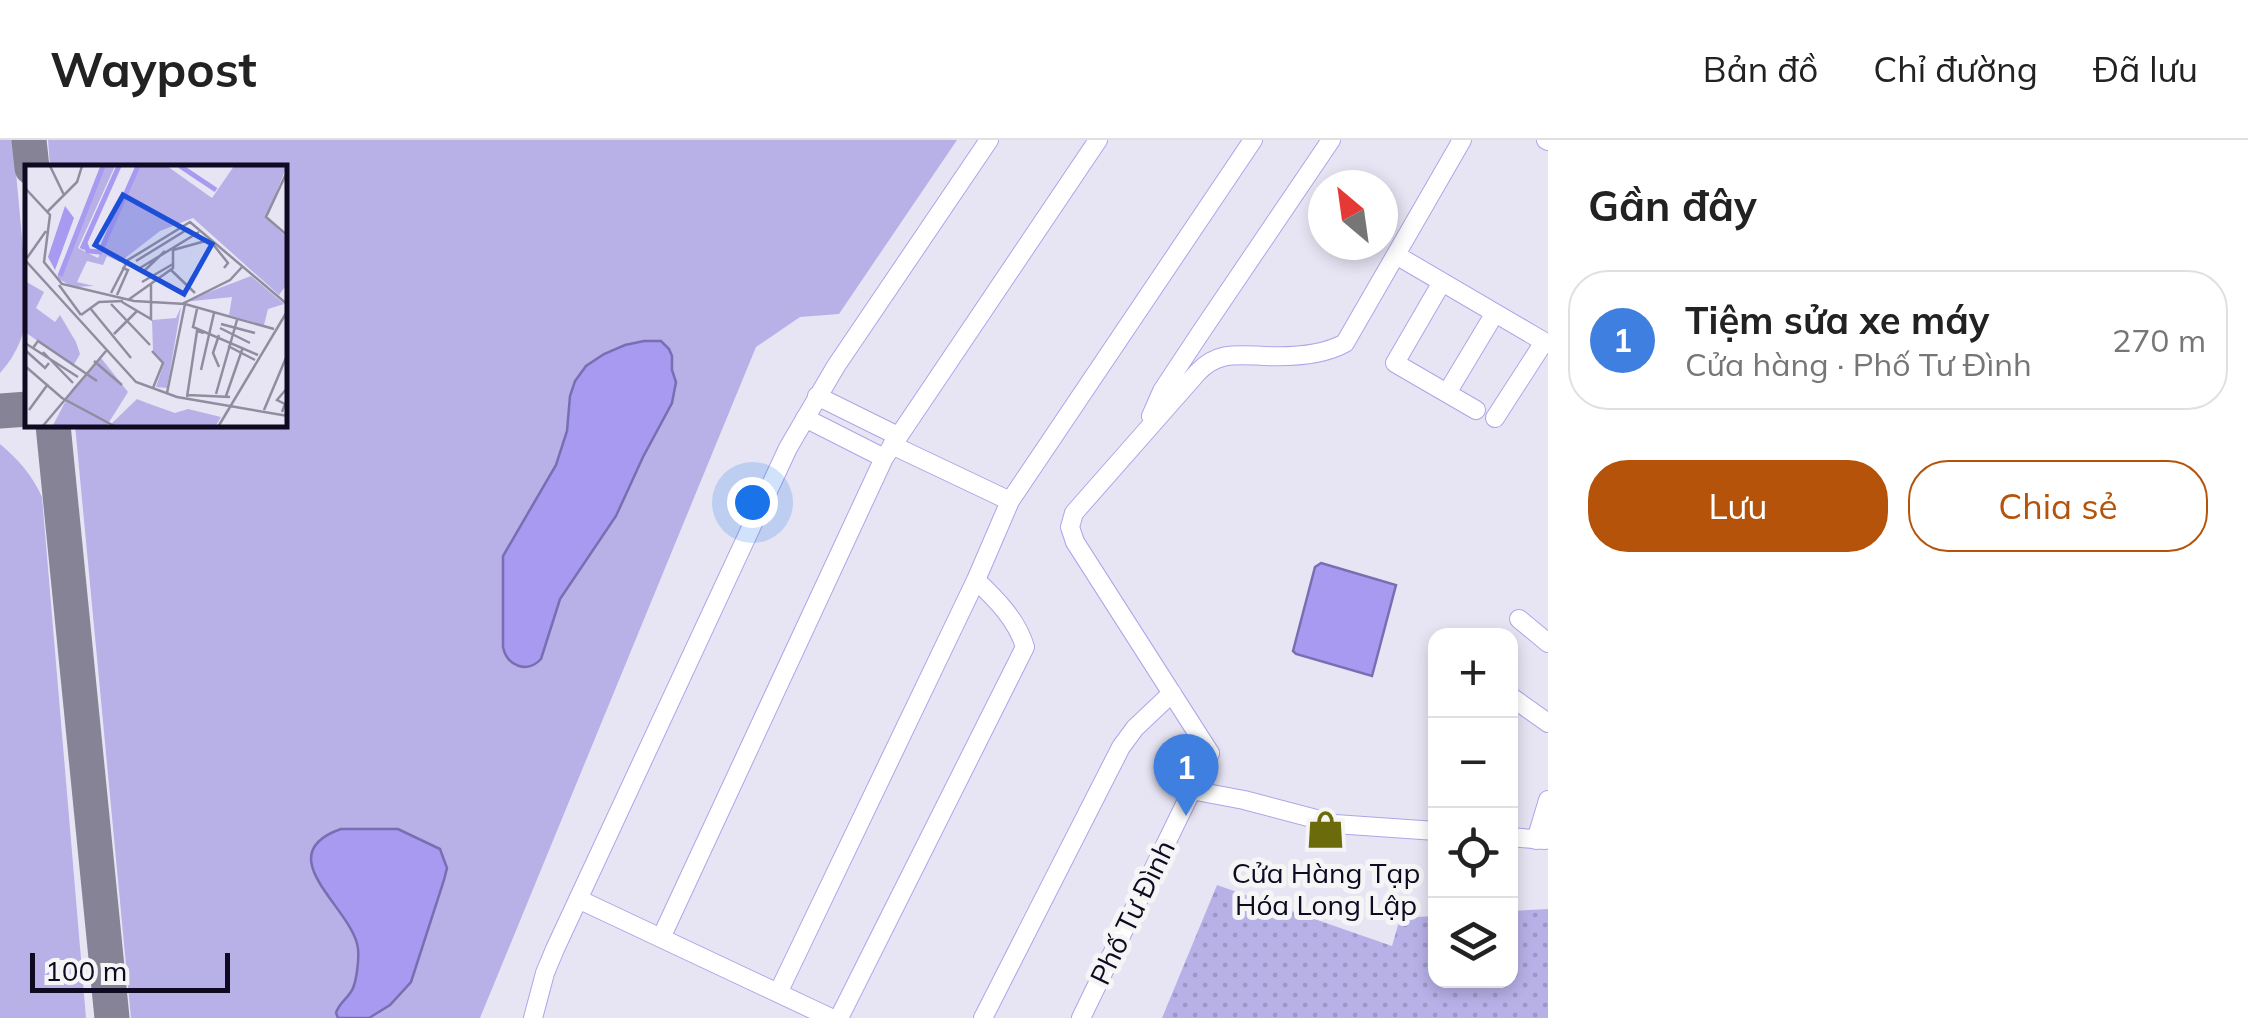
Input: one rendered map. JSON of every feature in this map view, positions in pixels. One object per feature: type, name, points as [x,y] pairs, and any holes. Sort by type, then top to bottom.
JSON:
[{"type":"street","points":[[532,1018],[546,973],[578,899],[780,466],[817,396],[989,140]]},
{"type":"street","points":[[661,938],[892,446],[1098,140]]},
{"type":"street","points":[[778,993],[1010,501],[1253,140]]},
{"type":"street","points":[[1142,434],[1162,392],[1199,334],[1330,140]]},
{"type":"street","points":[[1398,252],[1462,140]]},
{"type":"street","points":[[1398,256],[1546,343],[1495,418]]},
{"type":"street","points":[[983,1018],[1121,747],[1135,728],[1172,694],[1075,542],[1070,527],[1078,507],[1215,358],[1229,354],[1296,355],[1340,346],[1350,336],[1393,260]]},
{"type":"street","points":[[1442,282],[1395,363],[1476,410]]},
{"type":"street","points":[[1447,393],[1495,313]]},
{"type":"street","points":[[1199,334],[1229,354]]},
{"type":"street","points":[[817,396],[892,446]]},
{"type":"street","points":[[805,418],[892,446],[1010,501]]},
{"type":"street","points":[[840,1018],[1025,647],[1021,633],[997,600],[976,580]]},
{"type":"street","points":[[1518,619],[1548,642]]},
{"type":"street","name":"Phố Tư Đình","points":[[1081,1018],[1210,753],[1172,694]]},
{"type":"street","points":[[1518,702],[1548,723]]},
{"type":"street","points":[[1191,790],[1334,824],[1428,830]]},
{"type":"street","points":[[1542,840],[1548,800]]},
{"type":"street","points":[[578,899],[831,1018]]},
{"type":"shaded area","points":[[0,140],[13,140],[25,270],[25,325],[12,358],[0,373]]},
{"type":"shaded area","points":[[48,140],[957,140],[839,314],[800,317],[756,347],[480,1018],[131,1018],[75,428],[288,428],[288,165],[50,165]]},
{"type":"shaded area","points":[[644,341],[661,341],[669,349],[676,382],[672,403],[616,516],[560,599],[541,659],[530,666],[518,666],[503,647],[503,556],[556,465],[567,431],[575,381],[586,366],[604,354]]},
{"type":"shaded area","points":[[0,444],[24,468],[42,497],[86,1018],[0,1018]]},
{"type":"shaded area","points":[[1321,563],[1396,585],[1372,676],[1293,651],[1315,567]]},
{"type":"shaded area","points":[[341,829],[398,829],[440,849],[447,868],[411,982],[390,1005],[369,1018],[338,1018],[336,1013],[353,988],[358,949],[344,917],[313,868],[312,853],[320,840]]},
{"type":"shaded area","points":[[1217,885],[1392,946],[1400,918],[1428,916],[1428,988],[1518,988],[1518,911],[1548,909],[1548,1018],[1162,1018]]},
{"type":"taxiway","points":[[29,140],[32,165]]},
{"type":"taxiway","points":[[0,411],[25,409]]},
{"type":"taxiway","points":[[53,428],[112,1018]]},
{"type":"place","name":"Tiệm sửa xe máy","points":[[1186,816]]},
{"type":"place","name":"Cửa Hàng Tạp Hóa Long Lập","points":[[1326,830]]}]
